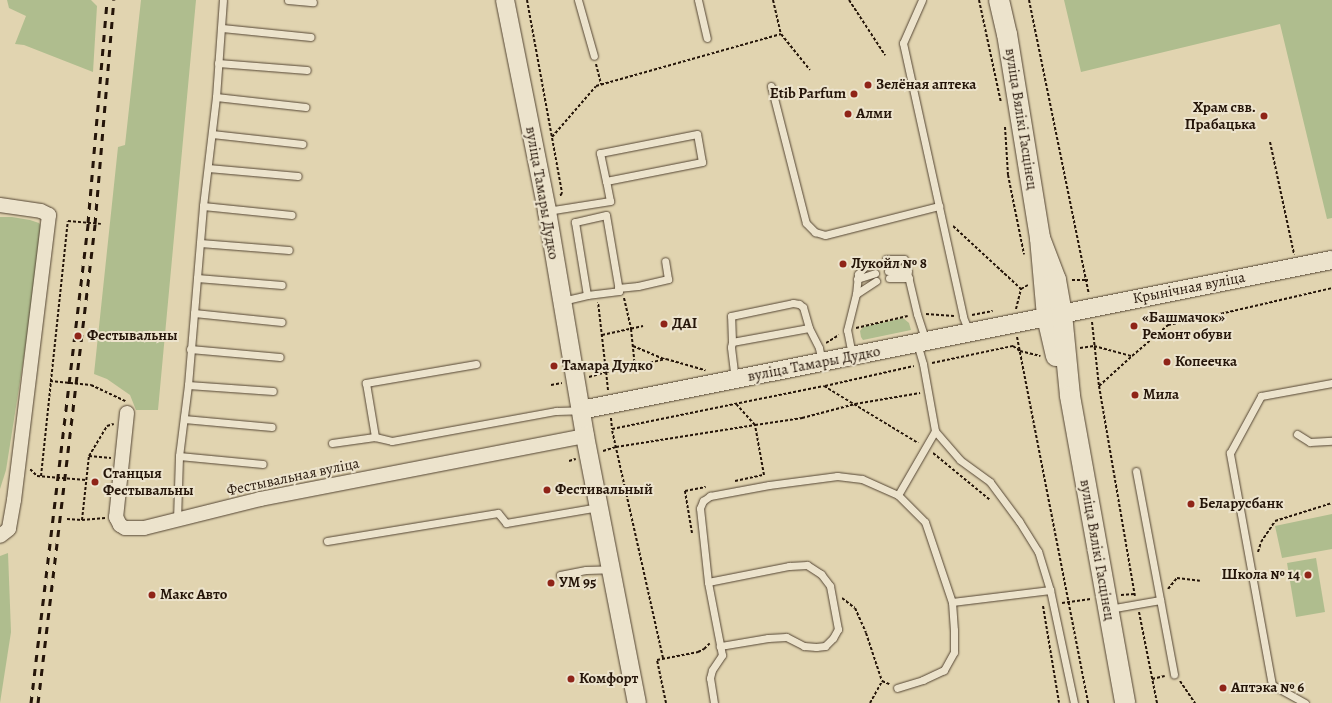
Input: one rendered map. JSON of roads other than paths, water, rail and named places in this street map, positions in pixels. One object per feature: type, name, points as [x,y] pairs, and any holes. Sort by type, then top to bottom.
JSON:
[{"type":"main road","name":"вуліца Вялікі Гасцінец","points":[[1000,0],[1008,34],[1040,238],[1060,352],[1070,396],[1125,703]]},
{"type":"street","name":"вуліца Тамары Дудко","points":[[505,0],[553,210],[561,301],[585,436],[637,703]]},
{"type":"street","points":[[0,205],[41,210],[49,215],[14,500],[9,529],[0,536]]},
{"type":"street","name":"Крынічная вуліца","points":[[1054,315],[1332,261]]},
{"type":"street","name":"вуліца Тамары Дудко","points":[[581,410],[735,380],[820,355],[852,356],[922,342],[966,325],[1054,315]]},
{"type":"street","name":"Фестывальная вуліца","points":[[126,417],[116,517],[120,525],[125,528],[144,528],[260,499],[585,436]]},
{"type":"lane","points":[[177,520],[179,456],[188,385],[203,206],[216,97],[223,0]]},
{"type":"lane","points":[[288,0],[313,2]]},
{"type":"lane","points":[[578,0],[594,56]]},
{"type":"lane","points":[[698,0],[707,38]]},
{"type":"lane","points":[[922,0],[903,43],[966,325]]},
{"type":"lane","points":[[222,28],[311,36]]},
{"type":"lane","points":[[218,63],[307,70]]},
{"type":"lane","points":[[770,86],[806,224],[815,232],[825,235],[939,206]]},
{"type":"lane","points":[[216,97],[305,107]]},
{"type":"lane","points":[[212,134],[302,144]]},
{"type":"lane","points":[[553,210],[610,201],[600,153],[697,134],[702,162],[606,181]]},
{"type":"lane","points":[[208,168],[298,176]]},
{"type":"lane","points":[[203,206],[292,215]]},
{"type":"lane","points":[[587,295],[575,222],[606,215],[619,290]]},
{"type":"lane","points":[[200,243],[290,250]]},
{"type":"lane","points":[[886,259],[904,259],[917,314],[935,431],[960,460],[990,482],[1019,521],[1038,551],[1055,605],[1074,703]]},
{"type":"lane","points":[[561,301],[668,279],[665,261]]},
{"type":"lane","points":[[852,356],[847,330],[856,294],[858,274],[866,264]]},
{"type":"lane","points":[[889,275],[908,275]]},
{"type":"lane","points":[[856,294],[876,277],[857,279]]},
{"type":"lane","points":[[197,278],[282,285]]},
{"type":"lane","points":[[735,380],[731,347],[731,316],[793,303],[799,304],[803,307],[809,328],[820,355]]},
{"type":"lane","points":[[194,313],[282,322]]},
{"type":"lane","points":[[732,342],[809,328]]},
{"type":"lane","points":[[190,349],[280,357]]},
{"type":"lane","points":[[375,436],[366,383],[476,364]]},
{"type":"lane","points":[[1306,703],[1272,684],[1230,453],[1261,396],[1332,383]]},
{"type":"lane","points":[[188,385],[273,391]]},
{"type":"lane","points":[[332,442],[375,436],[392,441],[556,411],[581,410]]},
{"type":"lane","points":[[184,419],[272,427]]},
{"type":"lane","points":[[898,495],[935,431]]},
{"type":"lane","points":[[1297,434],[1310,442],[1332,441]]},
{"type":"lane","points":[[179,456],[263,464]]},
{"type":"lane","points":[[1136,471],[1174,674]]},
{"type":"lane","points":[[714,703],[710,678],[712,670],[722,655],[708,582],[700,508],[703,501],[710,496],[769,485],[837,476],[862,479],[898,495],[926,522],[952,602],[954,652],[944,670],[923,680],[897,688]]},
{"type":"lane","points":[[327,541],[498,514],[506,523],[600,507]]},
{"type":"lane","points":[[708,582],[789,566],[807,565],[821,574],[830,589],[838,629],[833,638],[825,646],[804,646],[786,637],[768,638],[720,646]]},
{"type":"lane","points":[[560,575],[586,570],[611,569]]},
{"type":"lane","points":[[952,602],[1050,590]]},
{"type":"lane","points":[[1106,601],[1136,604],[1160,600]]},
{"type":"railway","points":[[31,703],[88,223],[107,0]]},
{"type":"railway","points":[[38,703],[95,224],[114,0]]},
{"type":"place","name":"Зелёная аптека","points":[[868,85]]},
{"type":"place","name":"Etib Parfum","points":[[854,94]]},
{"type":"place","name":"Алми","points":[[848,114]]},
{"type":"place","name":"Храм свв. Прабацька","points":[[1264,116]]},
{"type":"place","name":"Лукойл № 8","points":[[843,264]]},
{"type":"place","name":"ДАІ","points":[[664,324]]},
{"type":"place","name":"«Башмачок» Ремонт обуви","points":[[1134,326]]},
{"type":"place","name":"Фестывальны","points":[[78,336]]},
{"type":"place","name":"Копеечка","points":[[1167,362]]},
{"type":"place","name":"Тамара Дудко","points":[[554,366]]},
{"type":"place","name":"Мила","points":[[1135,395]]},
{"type":"place","name":"Станцыя Фестывальны","points":[[95,482]]},
{"type":"place","name":"Фестивальный","points":[[547,490]]},
{"type":"place","name":"Беларусбанк","points":[[1191,504]]},
{"type":"place","name":"Школа № 14","points":[[1308,575]]},
{"type":"place","name":"УМ 95","points":[[551,583]]},
{"type":"place","name":"Макс Авто","points":[[152,595]]},
{"type":"place","name":"Комфорт","points":[[571,679]]},
{"type":"place","name":"Аптэка № 6","points":[[1223,688]]}]
